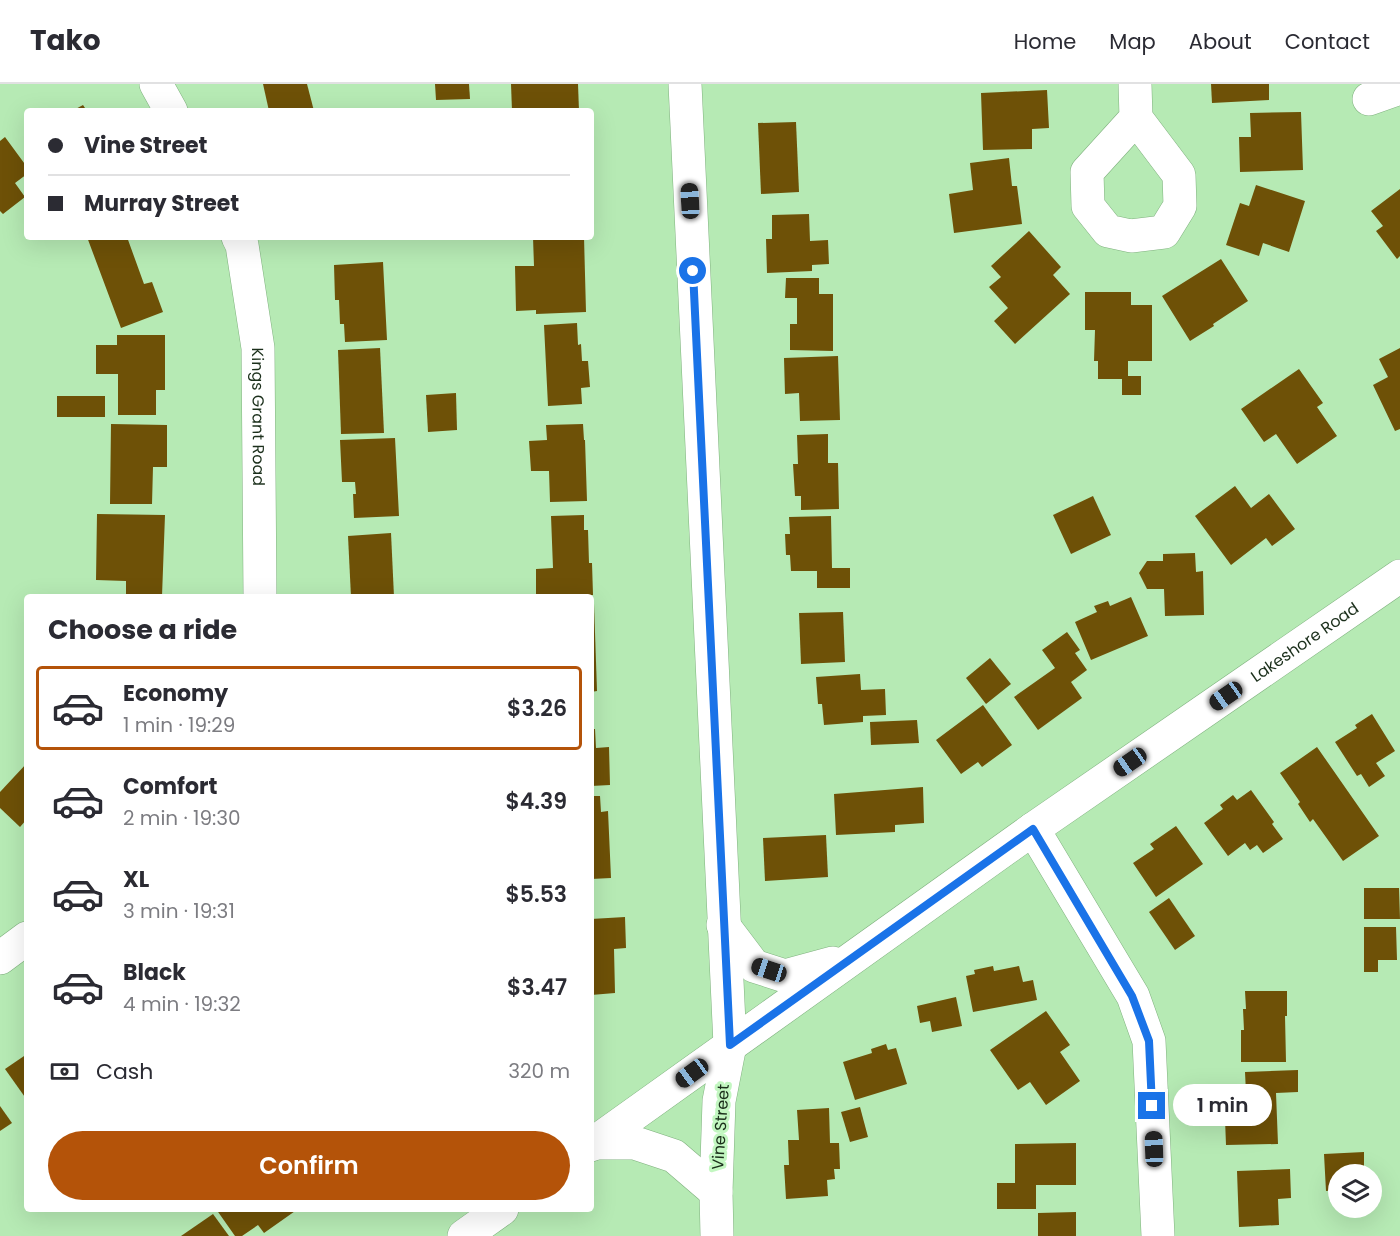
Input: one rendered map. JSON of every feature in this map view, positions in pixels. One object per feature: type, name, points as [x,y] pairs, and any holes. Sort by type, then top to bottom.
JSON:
[{"type":"street","points":[[156,84],[169,108]]},
{"type":"street","name":"Vine Street","points":[[685,84],[730,1045],[719,1101],[717,1236]]},
{"type":"street","points":[[1135,84],[1136,118]]},
{"type":"street","points":[[1369,99],[1400,88]]},
{"type":"street","name":"Kings Grant Road","points":[[240,240],[258,348],[260,594]]},
{"type":"street","name":"Lakeshore Road","points":[[594,1143],[1033,829],[1400,576]]},
{"type":"street","points":[[1033,829],[1132,996],[1149,1041],[1158,1236]]},
{"type":"street","points":[[723,925],[754,966],[785,975],[852,959]]},
{"type":"street","points":[[0,958],[24,940]]},
{"type":"street","points":[[594,1144],[635,1143],[674,1156],[716,1192]]},
{"type":"street","points":[[464,1236],[498,1212]]},
{"type":"building","points":[[263,84],[307,84],[313,108],[268,108]]},
{"type":"building","points":[[435,84],[469,84],[470,99],[436,100]]},
{"type":"building","points":[[511,84],[578,84],[579,108],[512,108]]},
{"type":"building","points":[[1211,84],[1269,84],[1269,100],[1212,103]]},
{"type":"building","points":[[1047,90],[1049,128],[1032,129],[1032,149],[983,150],[981,93]]},
{"type":"building","points":[[1301,112],[1303,170],[1240,172],[1239,137],[1251,137],[1250,113]]},
{"type":"building","points":[[796,122],[799,192],[761,194],[758,123]]},
{"type":"building","points":[[5,137],[24,163],[24,176],[15,183],[24,198],[3,214],[0,211],[0,141]]},
{"type":"building","points":[[1009,158],[1012,186],[1017,186],[1022,224],[954,233],[949,194],[973,190],[970,163]]},
{"type":"building","points":[[1256,185],[1305,201],[1289,252],[1263,243],[1259,256],[1226,245],[1240,203],[1249,206]]},
{"type":"building","points":[[1400,189],[1400,256],[1397,259],[1376,231],[1383,226],[1371,211]]},
{"type":"building","points":[[809,214],[810,241],[828,240],[829,264],[812,265],[812,271],[767,273],[766,239],[772,239],[772,215]]},
{"type":"building","points":[[1029,231],[1061,267],[1053,275],[1070,294],[1015,344],[994,321],[1008,308],[989,287],[1001,277],[991,266]]},
{"type":"building","points":[[88,240],[128,240],[144,284],[152,282],[163,312],[121,328]]},
{"type":"building","points":[[533,240],[584,240],[586,312],[536,314],[536,310],[516,311],[515,266],[534,266]]},
{"type":"building","points":[[1221,259],[1248,301],[1190,341],[1162,296]]},
{"type":"building","points":[[383,262],[387,340],[345,342],[344,324],[340,324],[339,300],[335,300],[334,265]]},
{"type":"building","points":[[786,278],[819,278],[819,294],[833,294],[833,351],[790,350],[790,324],[797,324],[797,298],[785,298]]},
{"type":"building","points":[[1085,292],[1131,292],[1131,305],[1152,305],[1152,361],[1128,361],[1128,376],[1141,376],[1141,395],[1122,395],[1122,379],[1098,379],[1098,361],[1094,361],[1095,330],[1085,330]]},
{"type":"building","points":[[577,323],[578,345],[581,344],[582,361],[588,361],[590,387],[581,388],[582,404],[548,406],[544,325]]},
{"type":"building","points":[[117,335],[165,335],[165,390],[156,390],[156,415],[118,415],[118,374],[96,374],[96,345],[117,345]]},
{"type":"building","points":[[380,348],[384,433],[341,434],[338,350]]},
{"type":"building","points":[[1400,348],[1400,429],[1395,431],[1373,385],[1388,377],[1379,359]]},
{"type":"building","points":[[838,356],[840,420],[800,421],[799,393],[785,394],[784,358]]},
{"type":"building","points":[[1299,369],[1323,403],[1317,407],[1337,436],[1297,464],[1276,434],[1264,442],[1241,409]]},
{"type":"building","points":[[456,393],[457,430],[428,432],[426,395]]},
{"type":"building","points":[[57,396],[105,396],[105,417],[57,417]]},
{"type":"building","points":[[111,424],[167,425],[167,467],[153,467],[152,504],[110,504]]},
{"type":"building","points":[[583,424],[587,501],[550,502],[549,471],[531,471],[529,441],[547,440],[546,425]]},
{"type":"building","points":[[828,434],[828,463],[838,463],[839,509],[801,510],[801,496],[795,496],[793,464],[798,464],[797,435]]},
{"type":"building","points":[[395,438],[399,516],[354,518],[355,482],[342,482],[340,440]]},
{"type":"building","points":[[1235,486],[1251,508],[1269,494],[1295,529],[1272,546],[1266,538],[1231,565],[1195,516]]},
{"type":"building","points":[[1093,496],[1111,535],[1071,554],[1053,515]]},
{"type":"building","points":[[97,514],[165,515],[162,594],[126,594],[126,581],[96,580]]},
{"type":"building","points":[[584,515],[584,530],[588,530],[589,563],[592,563],[593,594],[536,594],[536,569],[553,568],[551,516]]},
{"type":"building","points":[[831,516],[832,568],[850,568],[850,588],[817,588],[817,571],[791,571],[790,555],[786,555],[785,534],[790,534],[789,517]]},
{"type":"building","points":[[391,533],[394,594],[351,594],[348,536]]},
{"type":"building","points":[[1195,553],[1196,572],[1203,571],[1204,615],[1165,616],[1164,589],[1147,589],[1139,573],[1147,561],[1163,561],[1163,554]]},
{"type":"building","points":[[1131,597],[1148,636],[1091,660],[1075,622],[1097,612],[1094,606],[1108,601],[1110,606]]},
{"type":"building","points":[[594,604],[597,691],[594,692]]},
{"type":"building","points":[[843,612],[845,662],[801,664],[799,613]]},
{"type":"building","points":[[1067,632],[1080,650],[1075,653],[1087,670],[1071,682],[1082,698],[1038,730],[1014,697],[1055,668],[1042,650]]},
{"type":"building","points":[[990,658],[1011,684],[986,704],[966,678]]},
{"type":"building","points":[[860,674],[861,690],[885,689],[886,715],[863,716],[863,722],[824,725],[822,704],[818,704],[816,677]]},
{"type":"building","points":[[983,705],[1012,745],[982,767],[978,762],[961,774],[936,740]]},
{"type":"building","points":[[1372,714],[1395,751],[1376,763],[1385,776],[1369,787],[1361,774],[1357,776],[1335,742],[1357,728],[1355,725]]},
{"type":"building","points":[[917,720],[919,743],[871,745],[870,722]]},
{"type":"building","points":[[594,729],[596,748],[609,747],[610,785],[594,786]]},
{"type":"building","points":[[1317,747],[1379,836],[1343,861],[1313,819],[1310,822],[1298,804],[1300,802],[1280,773]]},
{"type":"building","points":[[24,766],[24,822],[20,827],[0,808],[0,792]]},
{"type":"building","points":[[923,787],[924,823],[895,825],[895,832],[836,835],[834,794]]},
{"type":"building","points":[[1251,790],[1283,839],[1263,853],[1257,845],[1250,850],[1245,843],[1228,856],[1204,823],[1223,809],[1220,805],[1233,795],[1237,800]]},
{"type":"building","points":[[594,796],[600,796],[601,812],[608,811],[611,878],[594,879]]},
{"type":"building","points":[[1176,826],[1203,864],[1156,897],[1133,863],[1154,849],[1150,844]]},
{"type":"building","points":[[826,835],[828,877],[765,881],[763,838]]},
{"type":"building","points":[[1364,888],[1399,888],[1400,919],[1364,919]]},
{"type":"building","points":[[1169,898],[1195,936],[1175,950],[1149,912]]},
{"type":"building","points":[[625,917],[626,948],[614,949],[615,993],[594,995],[594,919]]},
{"type":"building","points":[[1364,927],[1396,927],[1397,960],[1378,960],[1378,972],[1364,972]]},
{"type":"building","points":[[993,966],[994,971],[1019,966],[1023,982],[1033,980],[1037,1000],[973,1012],[966,976],[975,974],[974,970]]},
{"type":"building","points":[[1245,991],[1287,991],[1286,1062],[1241,1062],[1241,1030],[1244,1030],[1243,1009],[1246,1009]]},
{"type":"building","points":[[956,997],[962,1026],[932,1032],[930,1021],[920,1023],[917,1006]]},
{"type":"building","points":[[1046,1011],[1070,1045],[1060,1052],[1080,1081],[1046,1105],[1030,1082],[1018,1090],[990,1050]]},
{"type":"building","points":[[886,1044],[888,1050],[896,1048],[907,1084],[855,1100],[843,1062],[872,1053],[871,1049]]},
{"type":"building","points":[[24,1056],[24,1096],[5,1069]]},
{"type":"building","points":[[1298,1070],[1298,1092],[1276,1093],[1278,1144],[1226,1145],[1224,1093],[1246,1093],[1245,1072]]},
{"type":"building","points":[[0,1106],[12,1123],[0,1131]]},
{"type":"building","points":[[860,1107],[868,1137],[850,1142],[841,1112]]},
{"type":"building","points":[[829,1108],[830,1143],[839,1143],[840,1169],[834,1169],[835,1179],[827,1180],[828,1196],[786,1199],[784,1165],[789,1165],[788,1140],[799,1140],[797,1110]]},
{"type":"building","points":[[1076,1143],[1076,1185],[1036,1185],[1036,1209],[997,1209],[997,1183],[1015,1183],[1015,1144]]},
{"type":"building","points":[[1364,1152],[1364,1164],[1328,1164],[1328,1191],[1326,1191],[1324,1154]]},
{"type":"building","points":[[1290,1169],[1291,1198],[1278,1199],[1279,1225],[1239,1227],[1237,1171]]},
{"type":"building","points":[[218,1212],[294,1212],[264,1233],[258,1225],[242,1236],[235,1236]]},
{"type":"building","points":[[1076,1212],[1076,1236],[1038,1236],[1038,1213]]},
{"type":"building","points":[[213,1214],[229,1236],[181,1236]]},
{"type":"route","points":[[693,271],[730,1045],[1033,829],[1132,996],[1149,1041],[1152,1106]]}]
